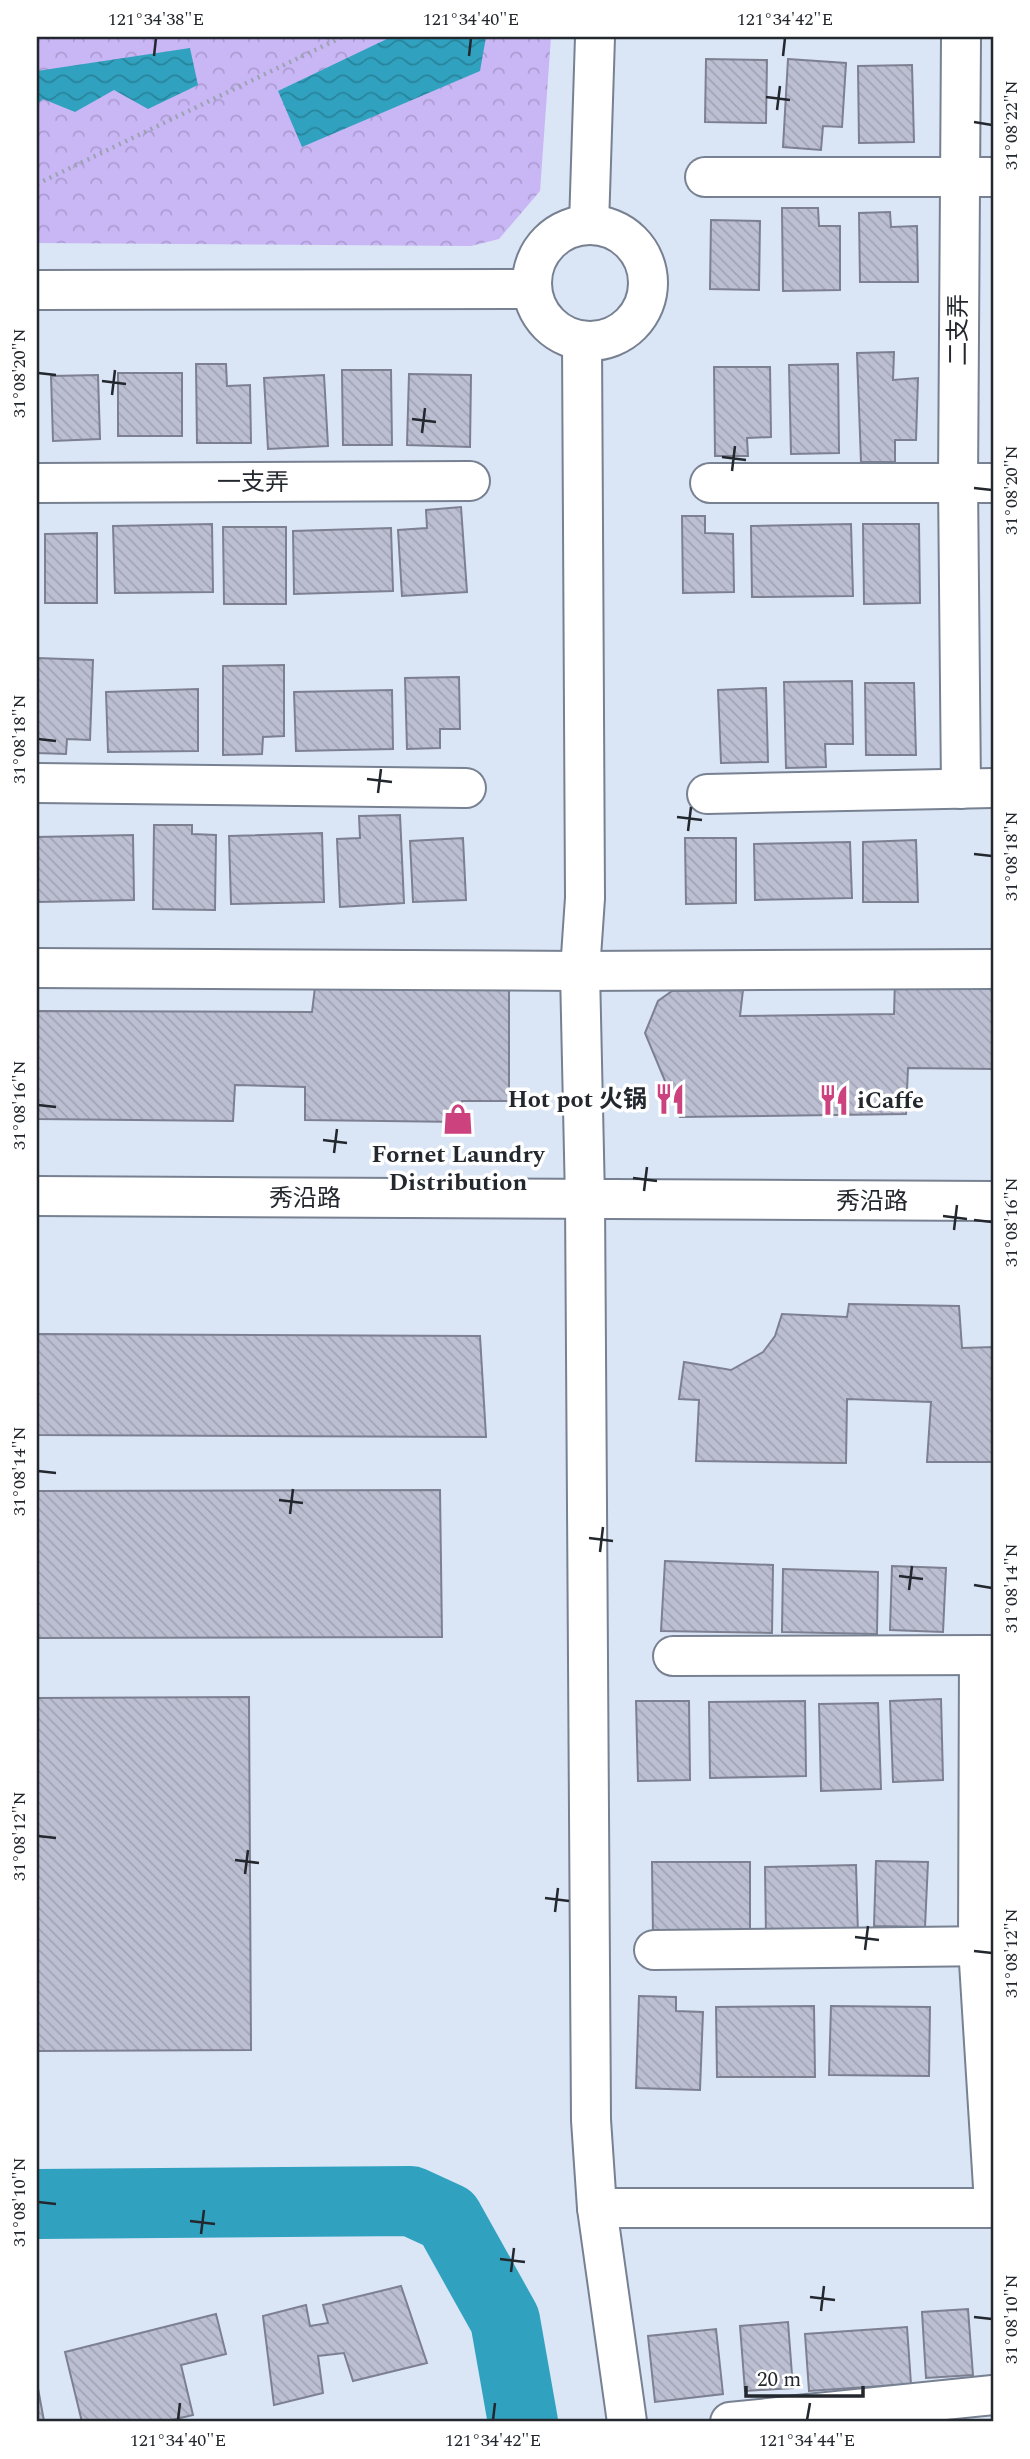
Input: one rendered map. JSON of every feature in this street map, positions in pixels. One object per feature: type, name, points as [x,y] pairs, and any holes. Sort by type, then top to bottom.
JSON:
[{"type":"street","points":[[589,225],[595,37]]},
{"type":"street","name":"二支弄","points":[[707,794],[977,789],[976,177],[961,37]]},
{"type":"street","points":[[705,177],[976,177]]},
{"type":"street","points":[[589,225],[620,233],[638,250],[644,261],[648,281],[645,303],[628,328],[610,338],[582,341],[557,331],[539,313],[532,289],[532,277],[543,247],[569,229],[589,225]]},
{"type":"street","points":[[37,290],[532,289]]},
{"type":"street","points":[[582,341],[585,898],[579,971],[585,1199],[591,2106],[597,2208],[627,2422]]},
{"type":"street","name":"一支弄","points":[[37,483],[470,481]]},
{"type":"street","points":[[710,483],[976,483]]},
{"type":"street","points":[[37,783],[466,788]]},
{"type":"street","points":[[37,968],[579,971],[993,969]]},
{"type":"street","name":"秀沿路","points":[[37,1196],[993,1201]]},
{"type":"street","points":[[673,1656],[986,1655],[986,1946],[993,2187]]},
{"type":"street","points":[[654,1950],[986,1946]]},
{"type":"street","points":[[597,2208],[993,2208]]},
{"type":"street","points":[[730,2422],[993,2395]]},
{"type":"path","points":[[37,184],[342,37]]},
{"type":"green space","points":[[37,37],[551,37],[540,191],[499,239],[471,246],[37,243]]},
{"type":"water","points":[[391,37],[486,37],[480,71],[302,147],[278,91]]},
{"type":"water","points":[[190,48],[198,85],[148,109],[114,90],[75,112],[43,99],[37,104],[37,71]]},
{"type":"building","points":[[706,59],[767,60],[766,123],[705,122]]},
{"type":"building","points":[[788,59],[846,63],[842,127],[823,126],[821,150],[783,147]]},
{"type":"building","points":[[912,65],[914,142],[859,143],[858,66]]},
{"type":"building","points":[[782,208],[818,208],[819,226],[840,226],[840,290],[783,291]]},
{"type":"building","points":[[890,212],[891,227],[917,226],[918,282],[860,282],[859,213]]},
{"type":"building","points":[[711,220],[760,221],[759,290],[710,289]]},
{"type":"building","points":[[894,352],[893,380],[918,378],[916,440],[895,440],[895,462],[861,462],[857,353]]},
{"type":"building","points":[[196,364],[226,364],[227,386],[250,385],[251,443],[197,443]]},
{"type":"building","points":[[838,364],[839,453],[791,454],[789,365]]},
{"type":"building","points":[[714,367],[770,367],[771,437],[747,438],[748,456],[715,456]]},
{"type":"building","points":[[342,370],[391,370],[392,445],[343,445]]},
{"type":"building","points":[[118,373],[182,373],[182,436],[118,436]]},
{"type":"building","points":[[409,374],[471,375],[470,447],[407,445]]},
{"type":"building","points":[[98,375],[100,439],[53,441],[51,376]]},
{"type":"building","points":[[324,375],[328,446],[268,449],[264,378]]},
{"type":"building","points":[[461,507],[467,592],[402,596],[398,530],[427,528],[426,510]]},
{"type":"building","points":[[682,516],[705,516],[705,533],[733,534],[734,592],[683,593]]},
{"type":"building","points":[[212,524],[213,592],[115,593],[113,526]]},
{"type":"building","points":[[851,524],[853,596],[752,597],[751,526]]},
{"type":"building","points":[[863,524],[919,524],[920,603],[864,604]]},
{"type":"building","points":[[223,527],[286,527],[286,604],[224,604]]},
{"type":"building","points":[[391,528],[393,591],[294,594],[293,531]]},
{"type":"building","points":[[97,533],[97,603],[45,603],[45,534]]},
{"type":"building","points":[[37,658],[93,660],[90,740],[67,739],[66,754],[37,753]]},
{"type":"building","points":[[284,665],[284,736],[263,737],[262,754],[223,755],[223,666]]},
{"type":"building","points":[[459,677],[460,729],[440,729],[440,748],[407,749],[405,678]]},
{"type":"building","points":[[852,681],[853,744],[825,744],[826,767],[786,768],[784,682]]},
{"type":"building","points":[[865,683],[914,683],[916,755],[866,755]]},
{"type":"building","points":[[766,688],[768,762],[721,763],[718,690]]},
{"type":"building","points":[[198,689],[198,751],[108,752],[106,692]]},
{"type":"building","points":[[392,690],[393,749],[296,751],[294,692]]},
{"type":"building","points":[[400,815],[404,903],[340,907],[337,839],[360,838],[359,816]]},
{"type":"building","points":[[154,825],[192,825],[192,834],[216,835],[215,910],[153,909]]},
{"type":"building","points":[[322,833],[324,902],[231,904],[229,836]]},
{"type":"building","points":[[133,835],[134,900],[38,902],[37,837]]},
{"type":"building","points":[[463,838],[466,900],[413,902],[410,841]]},
{"type":"building","points":[[685,838],[736,838],[736,903],[686,904]]},
{"type":"building","points":[[916,840],[918,902],[863,902],[863,842]]},
{"type":"building","points":[[850,842],[852,898],[755,900],[754,844]]},
{"type":"building","points":[[316,979],[509,984],[509,1101],[462,1101],[462,1122],[305,1120],[305,1087],[235,1085],[233,1121],[37,1119],[37,1011],[312,1012]]},
{"type":"building","points":[[895,980],[993,982],[993,1069],[908,1068],[906,1114],[680,1117],[645,1033],[658,1001],[672,991],[743,990],[740,1016],[894,1014]]},
{"type":"building","points":[[849,1304],[959,1306],[962,1348],[993,1347],[993,1462],[927,1462],[931,1402],[847,1399],[846,1463],[696,1461],[699,1400],[679,1399],[684,1362],[731,1370],[763,1352],[775,1336],[782,1314],[847,1317]]},
{"type":"building","points":[[37,1334],[480,1336],[486,1437],[37,1435]]},
{"type":"building","points":[[440,1490],[442,1637],[37,1638],[37,1491]]},
{"type":"building","points":[[665,1561],[773,1565],[772,1633],[661,1631]]},
{"type":"building","points":[[892,1566],[946,1568],[943,1632],[890,1630]]},
{"type":"building","points":[[783,1569],[878,1572],[877,1634],[782,1632]]},
{"type":"building","points":[[249,1697],[251,2050],[37,2051],[37,1698]]},
{"type":"building","points":[[941,1699],[943,1780],[893,1782],[890,1701]]},
{"type":"building","points":[[636,1701],[689,1701],[690,1780],[638,1781]]},
{"type":"building","points":[[805,1701],[806,1776],[710,1778],[709,1702]]},
{"type":"building","points":[[878,1703],[881,1789],[821,1791],[819,1704]]},
{"type":"building","points":[[876,1861],[928,1862],[925,1927],[874,1926]]},
{"type":"building","points":[[652,1862],[750,1862],[750,1934],[653,1935]]},
{"type":"building","points":[[856,1865],[858,1935],[766,1936],[765,1867]]},
{"type":"building","points":[[639,1996],[676,1997],[676,2011],[703,2012],[700,2090],[636,2088]]},
{"type":"building","points":[[814,2006],[815,2077],[717,2077],[716,2007]]},
{"type":"building","points":[[831,2006],[930,2007],[929,2076],[829,2075]]},
{"type":"building","points":[[401,2286],[427,2363],[353,2381],[344,2353],[318,2356],[323,2393],[274,2405],[263,2316],[306,2305],[310,2326],[328,2323],[323,2305]]},
{"type":"building","points":[[968,2309],[973,2375],[926,2378],[922,2312]]},
{"type":"building","points":[[216,2314],[226,2354],[181,2365],[193,2415],[163,2422],[82,2422],[65,2352]]},
{"type":"building","points":[[788,2322],[793,2388],[745,2391],[740,2326]]},
{"type":"building","points":[[907,2327],[911,2384],[809,2391],[805,2334]]},
{"type":"building","points":[[716,2329],[723,2394],[655,2402],[648,2336]]},
{"type":"building","points":[[37,2383],[44,2421],[40,2422],[37,2422]]},
{"type":"waterway","points":[[37,2204],[411,2201],[448,2218],[505,2320],[523,2422]]},
{"type":"place","name":"Hot pot 火锅","points":[[670,1099]]},
{"type":"place","name":"iCaffe","points":[[834,1100]]},
{"type":"place","name":"Fornet Laundry Distribution","points":[[458,1119]]}]
